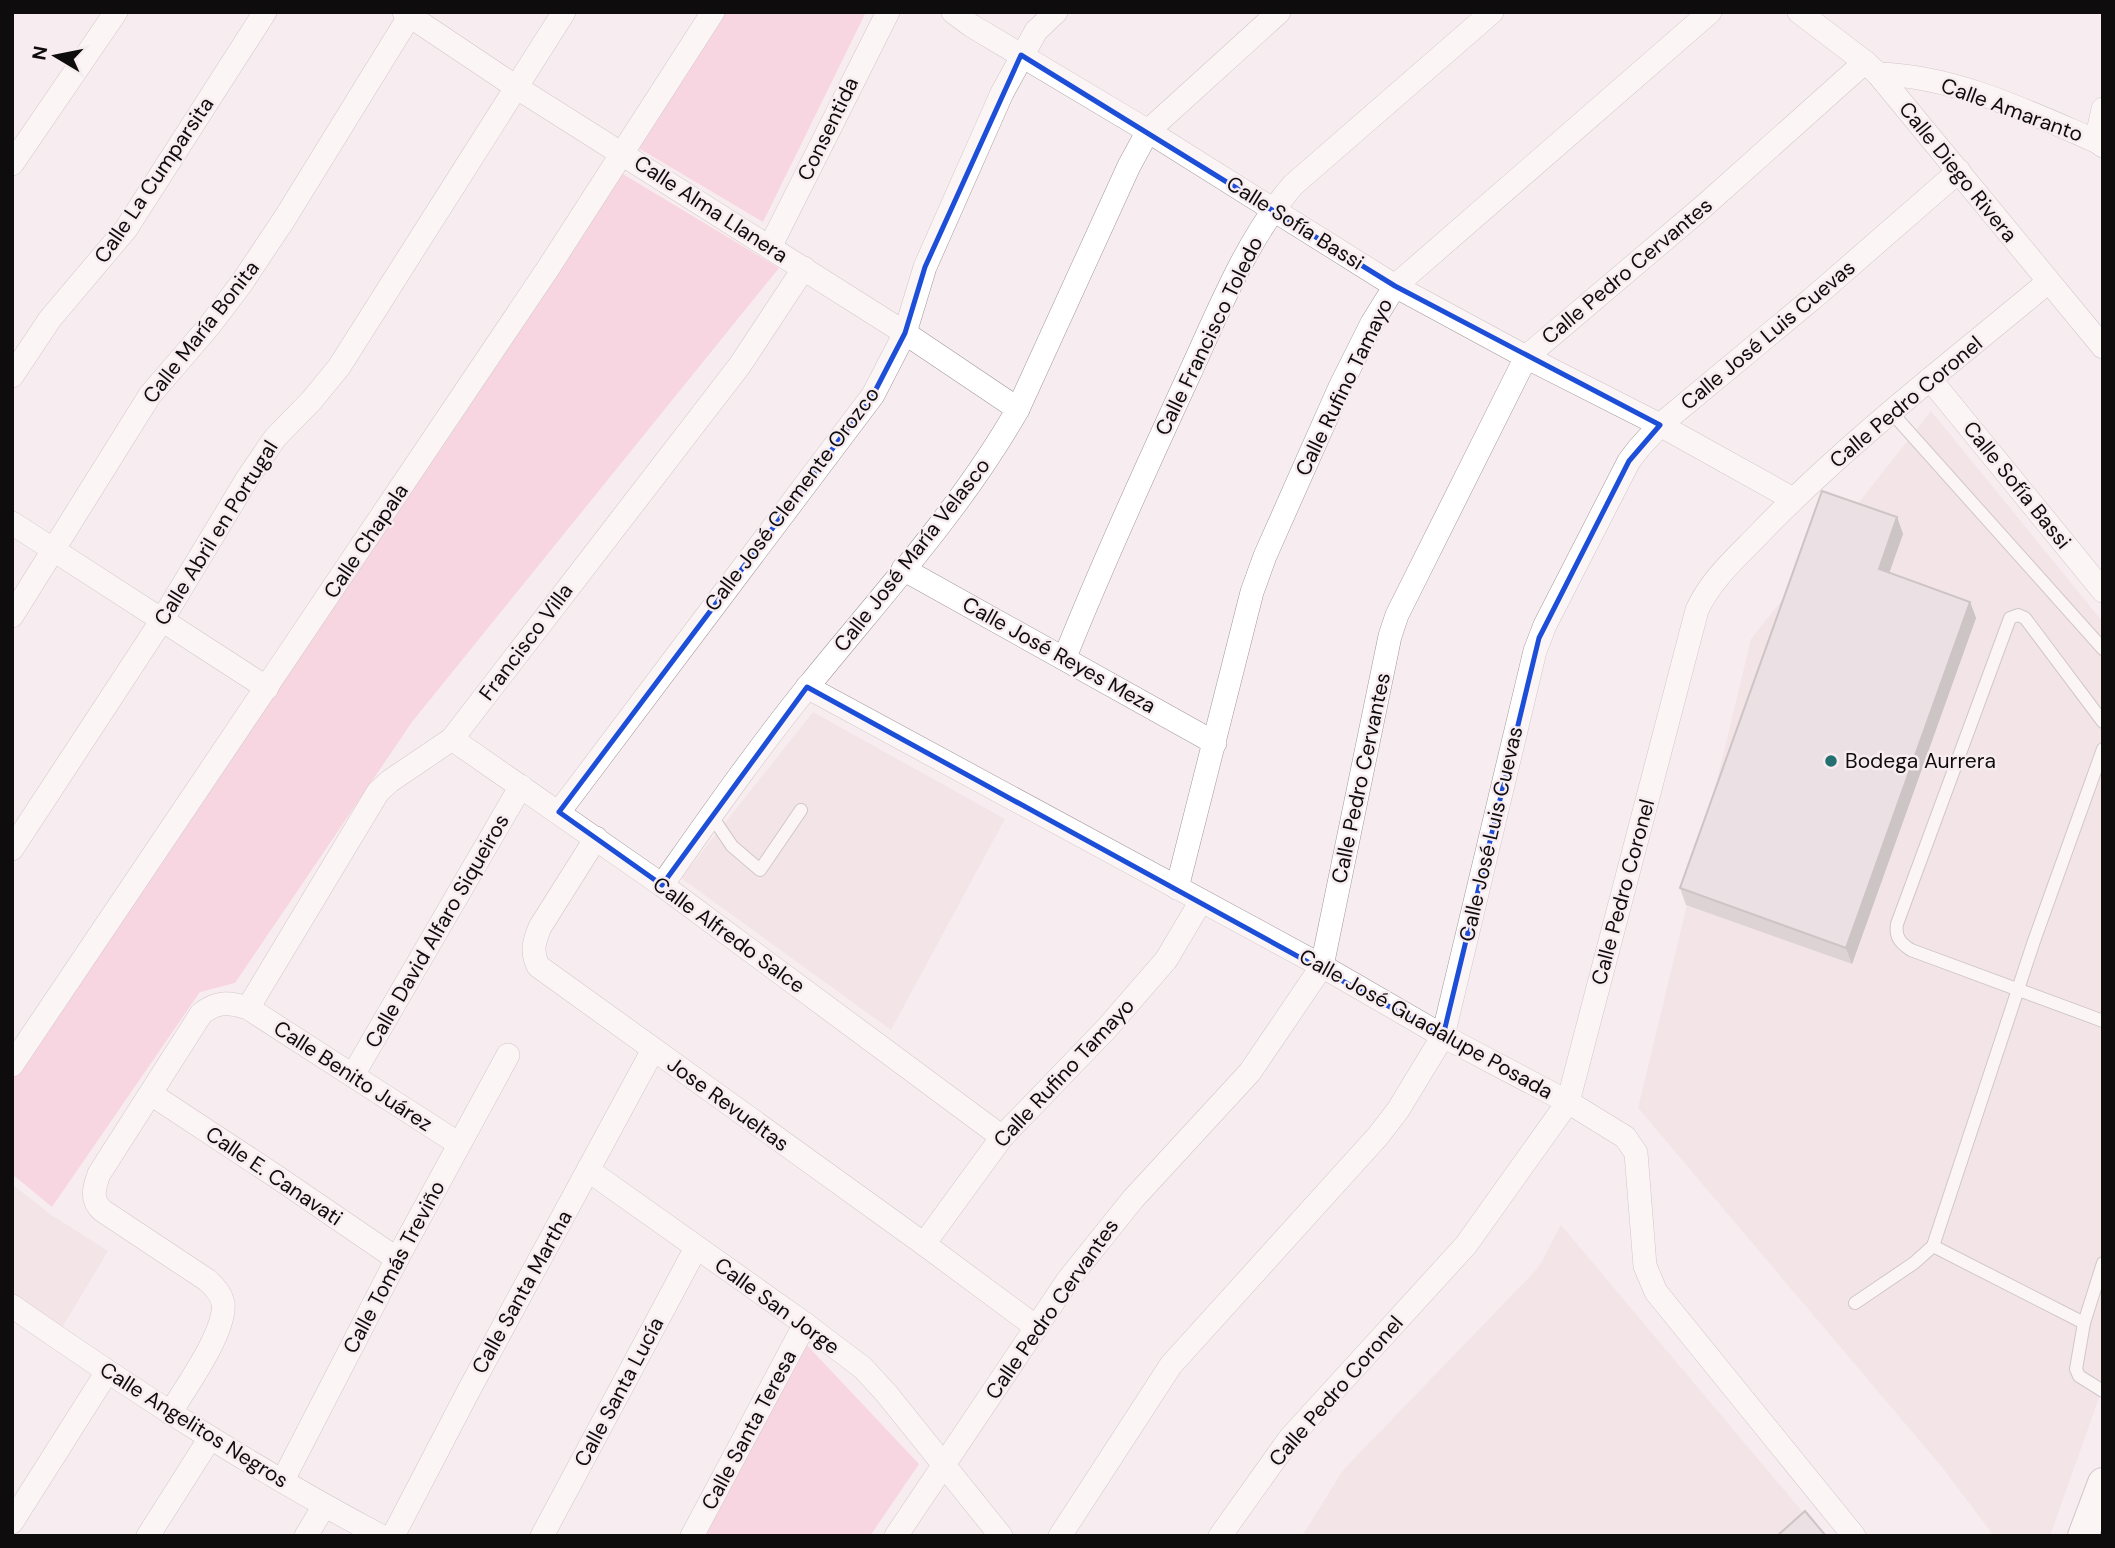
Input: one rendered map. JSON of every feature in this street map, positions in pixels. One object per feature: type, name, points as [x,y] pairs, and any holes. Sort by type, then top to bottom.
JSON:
[{"type":"street","points":[[12,164],[116,12]]},
{"type":"street","name":"Calle La Cumparsita","points":[[12,376],[50,319],[126,229],[265,12]]},
{"type":"street","name":"Calle Abril en Portugal","points":[[12,849],[162,620],[247,479],[275,438],[339,367],[564,12]]},
{"type":"street","name":"Calle Chapala","points":[[12,1065],[624,153],[713,12]]},
{"type":"street","name":"Consentida","points":[[770,247],[888,12]]},
{"type":"street","name":"Calle Sofía Bassi","points":[[953,12],[1395,286],[1660,425],[1793,499]]},
{"type":"street","name":"Calle José Clemente Orozco","points":[[559,812],[873,394],[905,333],[925,267],[1021,55],[1036,31],[1056,12]]},
{"type":"street","name":"Calle José María Velasco","points":[[662,884],[807,687],[964,493],[996,447],[1018,409],[1129,166],[1148,131],[1279,12]]},
{"type":"street","name":"Calle Francisco Toledo","points":[[1065,657],[1095,580],[1200,352],[1253,242],[1273,209],[1293,185],[1492,12]]},
{"type":"street","name":"Calle Rufino Tamayo","points":[[1177,888],[1252,592],[1265,556],[1340,387],[1372,323],[1395,286],[1710,12]]},
{"type":"street","name":"Calle Diego Rivera","points":[[1799,12],[1872,68],[2103,347]]},
{"type":"street","name":"Calle Alma Llanera","points":[[408,14],[516,87],[804,268],[1018,409]]},
{"type":"street","name":"Calle María Bonita","points":[[12,616],[150,395],[210,325],[256,262],[408,14]]},
{"type":"street","name":"Calle Amaranto","points":[[1872,68],[1962,88],[2022,109],[2099,143]]},
{"type":"street","name":"Calle Pedro Cervantes","points":[[896,1536],[1036,1327],[1098,1241],[1250,1072],[1322,966],[1390,636],[1397,615],[1527,357],[1872,68]]},
{"type":"street","points":[[2099,143],[2103,109]]},
{"type":"street","name":"Calle José Luis Cuevas","points":[[1060,1536],[1164,1374],[1378,1136],[1398,1110],[1443,1036],[1539,638],[1629,461],[1660,425],[1812,299],[1959,171]]},
{"type":"street","name":"Francisco Villa","points":[[247,1008],[379,792],[390,781],[452,739],[740,365],[804,268]]},
{"type":"street","name":"Calle Pedro Coronel","points":[[1220,1536],[1290,1438],[1466,1245],[1568,1102],[1697,610],[1706,593],[1793,499],[1930,379],[2048,282]]},
{"type":"street","name":"Calle Sofía Bassi","points":[[1930,379],[2103,591]]},
{"type":"street","points":[[12,523],[267,688]]},
{"type":"street","name":"Calle José Reyes Meza","points":[[903,569],[1215,743]]},
{"type":"street","name":"Calle José Guadalupe Posada","points":[[807,687],[1322,966],[1443,1036],[1568,1102],[1625,1138],[1636,1153],[1644,1266],[1657,1292],[1854,1536]]},
{"type":"street","name":"Calle Alfredo Salce","points":[[452,739],[662,884],[1002,1137]]},
{"type":"street","name":"Calle David Alfaro Siqueiros","points":[[353,1075],[521,786]]},
{"type":"street","name":"Jose Revueltas","points":[[596,838],[540,927],[533,955],[538,966],[1036,1327]]},
{"type":"street","name":"Calle Rufino Tamayo","points":[[924,1244],[1002,1137],[1107,1028],[1157,970],[1180,938],[1200,901]]},
{"type":"street","points":[[170,1413],[212,1343],[223,1312],[223,1301],[207,1280],[103,1211],[97,1206],[93,1193],[99,1174],[201,1014],[219,1003],[233,1003],[247,1008]]},
{"type":"street","name":"Calle Benito Juárez","points":[[247,1008],[458,1144]]},
{"type":"street","name":"Calle Santa Martha","points":[[393,1536],[653,1050]]},
{"type":"street","name":"Calle Tomás Treviño","points":[[283,1480],[397,1259],[508,1055]]},
{"type":"street","name":"Calle E. Canavati","points":[[151,1094],[397,1259]]},
{"type":"street","name":"Calle San Jorge","points":[[588,1170],[806,1324],[863,1368],[1001,1536]]},
{"type":"street","name":"Calle Santa Lucía","points":[[542,1536],[696,1248]]},
{"type":"street","name":"Calle Angelitos Negros","points":[[12,1306],[107,1372],[210,1438],[324,1506],[381,1536]]},
{"type":"street","name":"Calle Santa Teresa","points":[[692,1536],[806,1324]]},
{"type":"street","points":[[12,1522],[107,1372]]},
{"type":"street","points":[[148,1536],[210,1438]]},
{"type":"street","points":[[2093,1525],[2103,1483]]},
{"type":"street","points":[[306,1536],[324,1506]]},
{"type":"lane","points":[[1892,413],[2103,649]]},
{"type":"lane","points":[[2103,722],[2025,618],[2018,615],[2010,618],[1895,932],[1903,945],[1911,950],[2018,992],[2103,1021]]},
{"type":"lane","points":[[1855,1303],[1914,1263],[1933,1246],[2103,749]]},
{"type":"lane","points":[[711,815],[732,846],[760,870],[801,810]]},
{"type":"lane","points":[[1933,1246],[2084,1323]]},
{"type":"lane","points":[[2103,1263],[2097,1306],[2084,1323],[2076,1369],[2079,1376],[2103,1391]]},
{"type":"highlighted area","points":[[1021,55],[1395,286],[1660,425],[1629,461],[1539,638],[1443,1036],[807,687],[662,885],[559,812],[873,395],[905,333],[925,267]]},
{"type":"shaded area","points":[[718,12],[866,12],[763,222],[635,146]]},
{"type":"shaded area","points":[[618,171],[779,268],[412,722],[235,983],[200,992],[52,1207],[12,1174],[12,1070]]},
{"type":"shaded area","points":[[1931,411],[2103,622],[2103,1387],[2050,1536],[1994,1536],[1941,1466],[1638,1108],[1751,639]]},
{"type":"shaded area","points":[[813,712],[1005,819],[891,1030],[681,878]]},
{"type":"shaded area","points":[[12,1184],[50,1214],[108,1251],[60,1331],[12,1298]]},
{"type":"shaded area","points":[[1561,1225],[1823,1536],[1302,1536],[1343,1470],[1538,1268]]},
{"type":"shaded area","points":[[804,1342],[919,1464],[870,1536],[699,1536]]},
{"type":"building","name":"Bodega Aurrera","points":[[1822,491],[1897,517],[1879,569],[1970,602],[1846,948],[1680,888]]},
{"type":"building","points":[[1805,1511],[1826,1536],[1777,1536]]},
{"type":"place","name":"Bodega Aurrera","points":[[1831,761]]}]
